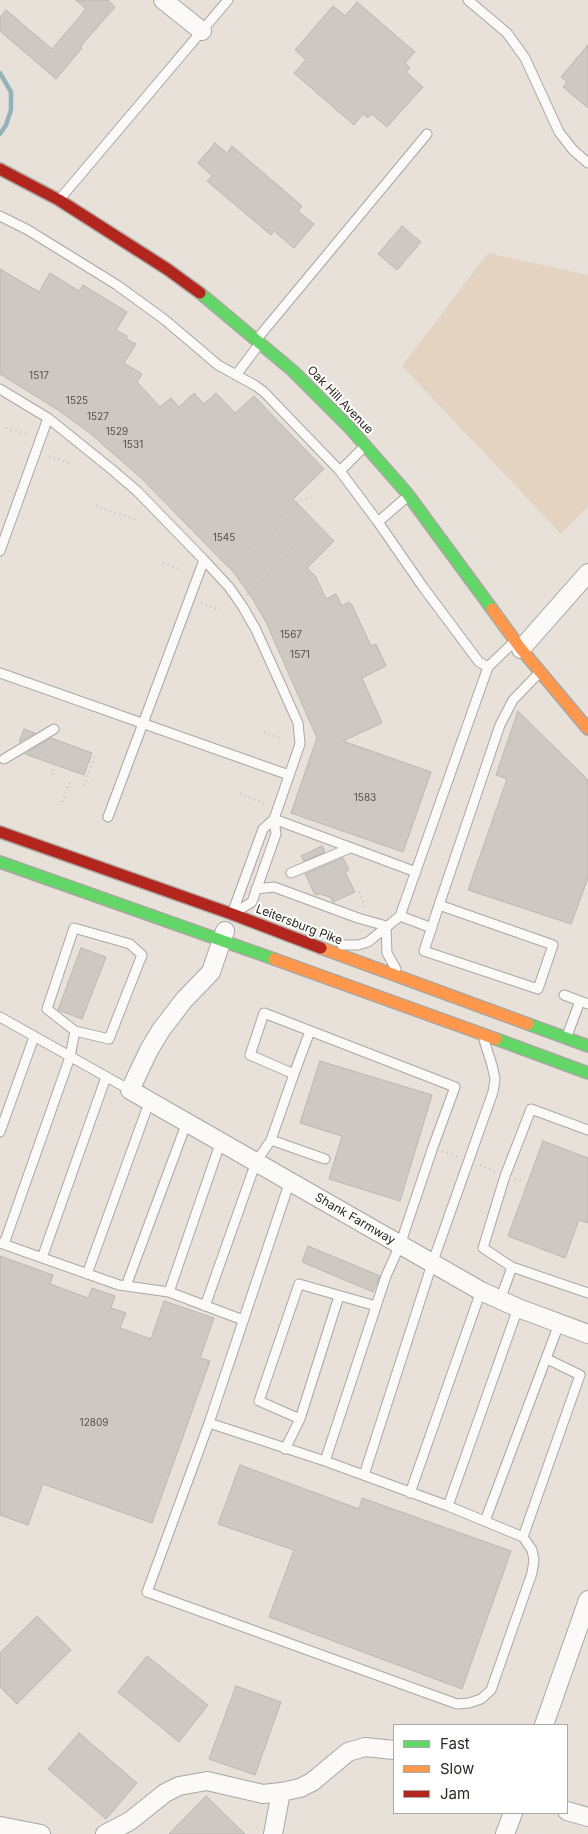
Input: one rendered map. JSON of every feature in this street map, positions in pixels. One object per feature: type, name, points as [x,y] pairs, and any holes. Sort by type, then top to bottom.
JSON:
[{"type":"main road","name":"Oak Hill Avenue","points":[[0,169],[59,200],[168,269],[211,300],[293,371],[366,446],[409,496],[518,645],[588,729]]},
{"type":"main road","name":"Leitersburg Pike","points":[[0,832],[232,914],[588,1046]]},
{"type":"main road","points":[[0,862],[383,997],[588,1073]]},
{"type":"street","points":[[163,0],[202,31]]},
{"type":"street","points":[[518,645],[588,573]]},
{"type":"street","points":[[130,1090],[161,1030],[184,1000],[211,972],[232,914]]},
{"type":"street","name":"Shank Farmway","points":[[130,1090],[432,1264],[500,1300],[588,1334]]},
{"type":"street","points":[[544,1724],[588,1600]]},
{"type":"street","points":[[104,1834],[130,1821],[165,1793],[179,1786],[207,1781],[263,1794],[281,1792],[300,1788],[312,1782],[348,1752],[365,1747],[393,1750]]},
{"type":"street","points":[[273,1834],[281,1792]]},
{"type":"street","points":[[568,1811],[588,1817]]},
{"type":"street","points":[[505,1834],[513,1814]]},
{"type":"street","points":[[0,1826],[41,1834]]},
{"type":"lane","points":[[59,200],[228,0]]},
{"type":"lane","points":[[468,0],[507,33],[525,58],[559,132],[573,150],[588,163]]},
{"type":"lane","points":[[236,375],[259,341],[427,134]]},
{"type":"lane","points":[[0,216],[28,230],[117,284],[165,320],[218,364],[264,392],[340,471],[423,588],[479,662],[488,667]]},
{"type":"lane","points":[[0,389],[48,418],[136,491],[204,560],[240,602],[256,630],[299,728],[300,744],[274,819],[264,829],[232,914]]},
{"type":"lane","points":[[0,551],[48,418]]},
{"type":"lane","points":[[340,471],[366,446]]},
{"type":"lane","points":[[378,522],[409,496]]},
{"type":"lane","points":[[108,817],[204,560]]},
{"type":"lane","points":[[314,945],[353,945],[363,943],[375,938],[386,926],[400,916],[488,667],[518,645]]},
{"type":"lane","points":[[439,905],[553,945],[538,989],[424,950],[432,928],[439,905],[500,726],[513,700],[540,672]]},
{"type":"lane","points":[[0,673],[290,775]]},
{"type":"lane","points":[[4,759],[54,729]]},
{"type":"lane","points":[[274,819],[416,872]]},
{"type":"lane","points":[[232,914],[252,902],[276,834],[274,819]]},
{"type":"lane","points":[[291,873],[350,848]]},
{"type":"lane","points":[[256,889],[274,887],[358,918],[386,926]]},
{"type":"lane","points":[[400,916],[432,928]]},
{"type":"lane","points":[[386,926],[388,957],[394,968],[412,982]]},
{"type":"lane","points":[[74,928],[130,944],[142,954],[109,1039],[74,1031],[47,1009],[74,928]]},
{"type":"lane","points":[[564,995],[584,1002],[566,1038]]},
{"type":"lane","points":[[294,1074],[250,1055],[264,1013],[455,1087],[400,1245],[376,1306],[325,1461]]},
{"type":"lane","points":[[0,1018],[130,1090]]},
{"type":"lane","points":[[74,1031],[70,1057],[2,1243],[126,1286],[169,1292],[243,1320]]},
{"type":"lane","points":[[205,1306],[256,1162],[271,1140],[310,1031]]},
{"type":"lane","points":[[364,1475],[432,1264],[493,1092],[495,1079],[482,1035]]},
{"type":"lane","points":[[0,1132],[34,1037]]},
{"type":"lane","points":[[42,1258],[106,1077]]},
{"type":"lane","points":[[87,1274],[150,1100]]},
{"type":"lane","points":[[588,1130],[531,1109],[505,1176],[483,1248],[512,1267],[588,1293]]},
{"type":"lane","points":[[126,1286],[187,1122]]},
{"type":"lane","points":[[271,1140],[324,1159]]},
{"type":"lane","points":[[169,1292],[221,1141]]},
{"type":"lane","points":[[209,1423],[364,1475],[448,1506],[523,1537],[532,1550],[534,1560],[532,1573],[491,1690],[481,1699],[457,1704],[147,1592],[209,1423],[290,1181]]},
{"type":"lane","points":[[500,1300],[512,1267]]},
{"type":"lane","points":[[300,1419],[259,1401],[299,1284],[376,1306]]},
{"type":"lane","points":[[410,1493],[481,1290]]},
{"type":"lane","points":[[285,1448],[300,1419],[339,1296]]},
{"type":"lane","points":[[448,1506],[518,1308]]},
{"type":"lane","points":[[486,1521],[559,1324]]},
{"type":"lane","points":[[523,1537],[580,1375],[547,1359]]},
{"type":"path","points":[[6,428],[26,434]]},
{"type":"path","points":[[49,456],[70,464]]},
{"type":"path","points":[[232,565],[299,500],[311,498]]},
{"type":"path","points":[[96,506],[136,520]]},
{"type":"path","points":[[272,526],[299,553],[306,553]]},
{"type":"path","points":[[254,544],[257,548]]},
{"type":"path","points":[[240,602],[294,548]]},
{"type":"path","points":[[272,562],[276,566]]},
{"type":"path","points":[[163,563],[182,570]]},
{"type":"path","points":[[243,577],[249,571]]},
{"type":"path","points":[[200,603],[220,610]]},
{"type":"path","points":[[264,732],[282,739]]},
{"type":"path","points":[[84,786],[96,753]]},
{"type":"path","points":[[52,775],[55,765]]},
{"type":"path","points":[[308,778],[314,780]]},
{"type":"path","points":[[62,802],[70,781]]},
{"type":"path","points":[[240,794],[264,803]]},
{"type":"shaded area","points":[[488,253],[588,275],[588,506],[561,534],[402,366]]},
{"type":"building","points":[[76,0],[108,0],[115,7],[80,47],[82,48],[56,79],[0,31],[0,17],[6,10],[52,49],[86,9]]},
{"type":"building","points":[[357,2],[415,52],[405,63],[410,68],[406,72],[423,87],[387,127],[372,114],[368,118],[363,114],[354,125],[294,73],[306,60],[295,50],[333,6],[345,16]]},
{"type":"building","points":[[588,45],[588,108],[563,87],[567,82],[561,77]]},
{"type":"building","points":[[215,143],[227,153],[232,146],[302,206],[298,211],[314,224],[294,248],[274,231],[271,235],[207,181],[212,176],[198,163]]},
{"type":"building","points":[[402,226],[421,242],[397,270],[378,254]]},
{"type":"building","points":[[0,269],[39,292],[50,273],[79,291],[83,285],[127,312],[116,330],[127,336],[126,339],[136,344],[124,363],[142,374],[137,382],[160,407],[171,398],[179,407],[194,393],[204,404],[216,393],[235,413],[254,396],[324,469],[293,499],[334,541],[307,568],[316,577],[326,599],[336,594],[342,606],[349,602],[352,605],[371,646],[376,644],[386,666],[362,678],[382,723],[343,741],[431,772],[403,852],[291,813],[317,738],[266,622],[235,574],[141,478],[91,434],[58,410],[0,374]]},
{"type":"building","points":[[518,711],[588,780],[588,878],[571,924],[468,890],[507,779],[496,775]]},
{"type":"building","points":[[24,729],[35,733],[19,742]]},
{"type":"building","points":[[51,738],[92,753],[84,775],[25,754]]},
{"type":"building","points":[[322,846],[325,852],[304,861],[301,856]]},
{"type":"building","points":[[343,858],[349,870],[345,872],[355,892],[333,902],[330,897],[319,894],[315,895],[305,874]]},
{"type":"building","points":[[81,948],[106,957],[82,1019],[58,1010]]},
{"type":"building","points":[[320,1061],[432,1095],[400,1201],[329,1179],[342,1136],[300,1123]]},
{"type":"building","points":[[543,1141],[588,1158],[588,1223],[579,1220],[565,1258],[508,1236]]},
{"type":"building","points":[[308,1246],[380,1276],[373,1292],[302,1262]]},
{"type":"building","points":[[0,1256],[53,1275],[50,1284],[88,1298],[92,1288],[115,1296],[111,1308],[126,1313],[120,1328],[151,1339],[164,1301],[214,1318],[200,1358],[210,1361],[152,1523],[43,1484],[28,1525],[0,1515]]},
{"type":"building","points":[[240,1465],[359,1509],[362,1498],[511,1551],[462,1689],[269,1617],[294,1550],[218,1524]]},
{"type":"building","points":[[37,1616],[71,1650],[17,1704],[0,1687],[0,1653]]},
{"type":"building","points":[[147,1656],[208,1705],[179,1742],[118,1692]]},
{"type":"building","points":[[236,1686],[281,1702],[255,1775],[209,1759]]},
{"type":"building","points":[[79,1733],[137,1783],[106,1819],[48,1769]]},
{"type":"building","points":[[206,1796],[245,1834],[169,1834]]},
{"type":"waterway","points":[[0,73],[11,92],[11,110],[6,125],[0,134]]},
{"type":"traffic: fast","points":[[200,293],[293,371],[348,426],[406,492],[492,609]]},
{"type":"traffic: fast","points":[[0,862],[274,959]]},
{"type":"traffic: fast","points":[[528,1024],[588,1046]]},
{"type":"traffic: fast","points":[[496,1039],[588,1073]]},
{"type":"traffic: slow","points":[[492,609],[521,649],[588,729]]},
{"type":"traffic: slow","points":[[321,948],[528,1024]]},
{"type":"traffic: slow","points":[[274,959],[496,1039]]},
{"type":"traffic: jam","points":[[0,169],[59,200],[167,269],[200,293]]},
{"type":"traffic: jam","points":[[0,832],[232,914],[321,948]]}]
